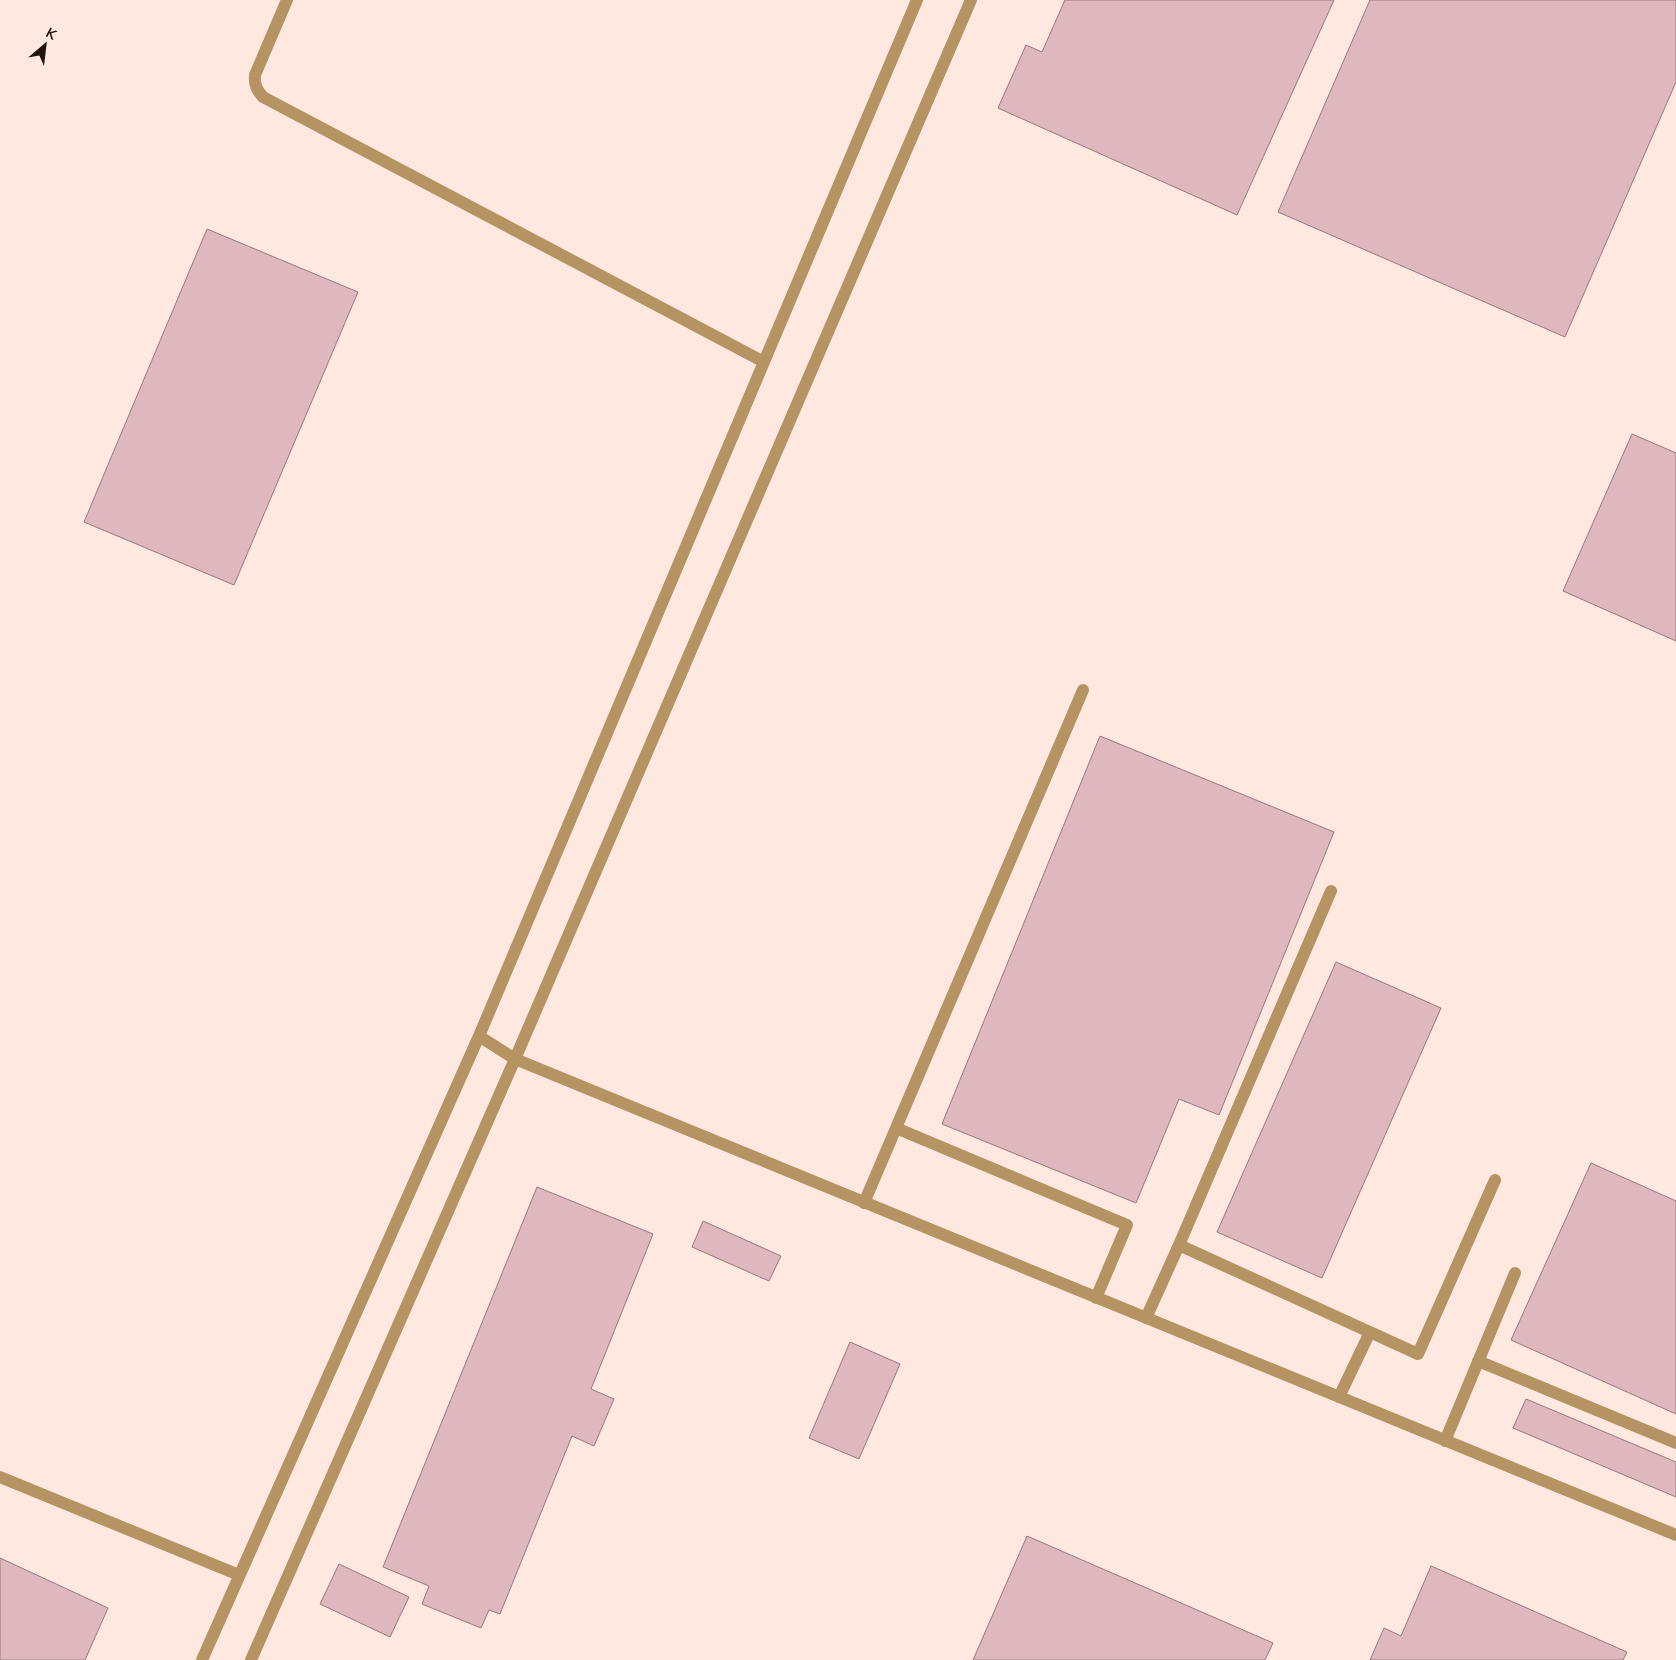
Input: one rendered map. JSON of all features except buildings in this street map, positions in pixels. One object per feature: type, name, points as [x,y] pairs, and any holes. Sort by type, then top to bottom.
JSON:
[{"type":"street","points":[[287,0],[255,75],[254,83],[263,97],[764,362]]},
{"type":"street","points":[[202,1660],[479,1036],[917,0]]},
{"type":"street","points":[[251,1660],[515,1059],[971,0]]},
{"type":"street","points":[[864,1203],[1082,690]]},
{"type":"street","points":[[1146,1318],[1331,891]]},
{"type":"street","points":[[479,1036],[515,1059],[1676,1535]]},
{"type":"street","points":[[896,1128],[1127,1225],[1096,1298]]},
{"type":"street","points":[[1179,1245],[1418,1354],[1495,1180]]},
{"type":"street","points":[[1445,1440],[1515,1274]]},
{"type":"street","points":[[1339,1398],[1370,1332]]},
{"type":"street","points":[[1478,1361],[1676,1443]]},
{"type":"street","points":[[0,1477],[240,1576]]}]
